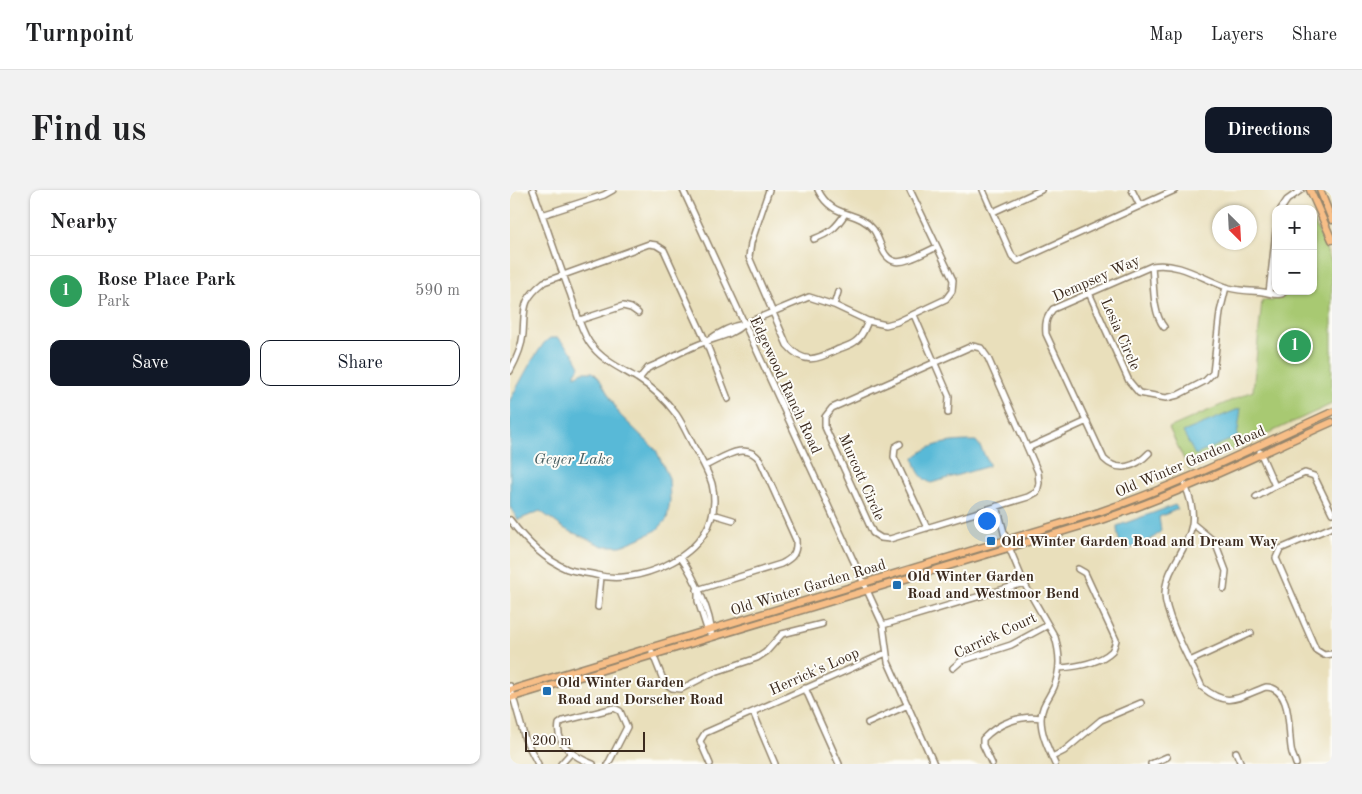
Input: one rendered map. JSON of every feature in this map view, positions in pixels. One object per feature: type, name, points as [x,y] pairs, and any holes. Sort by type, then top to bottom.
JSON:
[{"type":"main road","points":[[1310,190],[1332,240]]},
{"type":"main road","points":[[1320,190],[1332,220]]},
{"type":"main road","name":"Old Winter Garden Road","points":[[512,698],[653,655],[710,632],[1144,497],[1332,412]]},
{"type":"main road","name":"Old Winter Garden Road","points":[[510,689],[650,647],[866,591],[1109,517],[1186,488],[1332,422]]},
{"type":"street","points":[[510,520],[522,536],[549,558],[567,569],[601,577],[626,577],[662,567],[681,558],[706,532],[713,514],[714,493],[711,482],[705,466],[677,415],[663,397],[639,379],[609,363],[590,344],[534,190]]},
{"type":"street","points":[[542,215],[604,195],[613,190]]},
{"type":"street","name":"Edgewood Ranch Road","points":[[683,190],[883,625]]},
{"type":"street","points":[[769,190],[751,243],[749,257],[787,345],[795,355],[817,359],[856,342],[863,334],[868,321]]},
{"type":"street","points":[[818,190],[830,207],[865,222],[874,230],[886,256],[893,261],[902,262],[937,247]]},
{"type":"street","points":[[639,379],[648,368],[706,342],[734,325],[744,324],[809,297],[834,304],[868,321],[886,325],[914,315],[946,299],[952,291],[952,280],[910,190]]},
{"type":"street","points":[[983,190],[1012,256],[1018,261],[1175,190]]},
{"type":"street","points":[[993,212],[1041,190]]},
{"type":"street","points":[[1132,190],[1140,206]]},
{"type":"street","points":[[1284,205],[1287,200],[1301,190]]},
{"type":"street","points":[[814,239],[828,234],[839,224],[845,214]]},
{"type":"street","points":[[510,370],[516,360],[523,335],[523,311],[526,302],[534,290],[544,282],[563,274],[649,244],[656,245],[664,250],[706,342],[728,398]]},
{"type":"street","name":"Dempsey Way","points":[[1149,453],[1139,461],[1120,468],[1110,465],[1104,459],[1046,334],[1045,324],[1047,317],[1053,309],[1152,266],[1162,264],[1177,267],[1226,287],[1272,294]]},
{"type":"street","points":[[1152,266],[1156,310],[1164,327]]},
{"type":"street","points":[[1269,293],[1272,274]]},
{"type":"street","name":"Lesia Circle","points":[[1089,293],[1129,381],[1134,388],[1140,393],[1166,398],[1190,390],[1205,381],[1213,373],[1220,312],[1226,287]]},
{"type":"street","points":[[834,304],[838,292]]},
{"type":"street","points":[[580,320],[623,306],[631,308],[638,313]]},
{"type":"street","points":[[914,315],[949,396],[948,413]]},
{"type":"street","name":"Murcott Circle","points":[[972,346],[981,348],[988,358],[1028,448],[1038,472],[1040,483],[1036,492],[1028,497],[890,539],[881,538],[873,533],[825,427],[825,417],[832,408],[934,362],[972,346]]},
{"type":"street","points":[[1028,448],[1087,421]]},
{"type":"street","points":[[900,444],[894,447],[894,457],[927,528]]},
{"type":"street","points":[[1258,446],[1275,486]]},
{"type":"street","points":[[698,590],[781,564],[791,559],[797,550],[796,540],[756,455],[745,450],[737,451],[705,466]]},
{"type":"street","points":[[1256,497],[1275,486],[1305,474],[1314,476],[1332,513]]},
{"type":"street","points":[[1183,480],[1193,511],[1193,524],[1189,537],[1167,577],[1164,593],[1166,608],[1202,687],[1220,698],[1232,700],[1266,687],[1271,687],[1280,692],[1287,708],[1292,752],[1296,764]]},
{"type":"street","points":[[996,506],[1008,548],[1057,646],[1059,668],[1054,686],[1043,708],[1041,718],[1044,739],[1055,764]]},
{"type":"street","points":[[713,514],[733,520]]},
{"type":"street","points":[[1193,524],[1215,542],[1226,571],[1224,589]]},
{"type":"street","points":[[1332,527],[1280,549],[1276,558],[1316,650],[1324,654],[1332,654]]},
{"type":"street","points":[[681,558],[691,572],[698,590],[698,601],[710,632]]},
{"type":"street","points":[[1059,668],[1078,667],[1106,655],[1113,650],[1116,640],[1085,573],[1078,569]]},
{"type":"street","points":[[598,607],[601,577]]},
{"type":"street","points":[[933,764],[888,662],[883,625],[1024,583]]},
{"type":"street","points":[[650,647],[666,684],[672,688],[680,689],[712,673],[757,658],[766,652],[782,634],[822,624]]},
{"type":"street","name":"Carrick Court","points":[[953,668],[961,661],[1011,645],[1048,625]]},
{"type":"street","points":[[1190,661],[1251,633]]},
{"type":"street","name":"Herrick's Loop","points":[[710,764],[700,741],[705,733],[886,653]]},
{"type":"street","points":[[805,688],[839,764]]},
{"type":"street","points":[[510,689],[526,739],[538,764]]},
{"type":"street","points":[[1052,757],[1064,751],[1101,720],[1141,703]]},
{"type":"street","points":[[868,723],[908,706]]},
{"type":"street","points":[[593,764],[571,753],[559,738],[557,732],[558,724],[563,721],[614,708],[620,711],[627,727],[608,764]]},
{"type":"street","points":[[752,712],[776,764]]},
{"type":"street","points":[[992,764],[983,745],[983,739],[991,731],[1018,718],[1030,716],[1041,718]]},
{"type":"street","points":[[1236,752],[1241,764]]},
{"type":"street","points":[[561,764],[571,753]]},
{"type":"street","points":[[1151,764],[1167,757]]},
{"type":"green space","points":[[1317,228],[1332,263],[1332,404],[1189,470],[1169,428],[1253,391],[1262,300],[1273,301],[1274,295],[1317,295]]},
{"type":"water","name":"Geyer Lake","points":[[550,338],[558,338],[573,353],[580,366],[575,376],[583,372],[593,372],[599,378],[620,415],[656,450],[669,478],[670,500],[667,519],[657,530],[621,546],[603,546],[565,529],[540,511],[518,520],[510,507],[510,400],[531,362],[544,343]]},
{"type":"water","points":[[1241,408],[1237,437],[1195,455],[1183,432]]},
{"type":"water","points":[[976,441],[989,466],[931,483],[921,476],[917,469],[914,458],[928,449],[943,443]]},
{"type":"water","points":[[1175,505],[1178,509],[1159,517],[1161,531],[1157,535],[1144,543],[1125,550],[1119,539],[1117,526]]},
{"type":"place","name":"Rose Place Park","points":[[1295,346]]},
{"type":"place","name":"Old Winter Garden Road and Dream Way","points":[[991,541]]},
{"type":"place","name":"Old Winter Garden Road and Westmoor Bend","points":[[897,585]]},
{"type":"place","name":"Old Winter Garden Road and Dorscher Road","points":[[547,691]]}]
